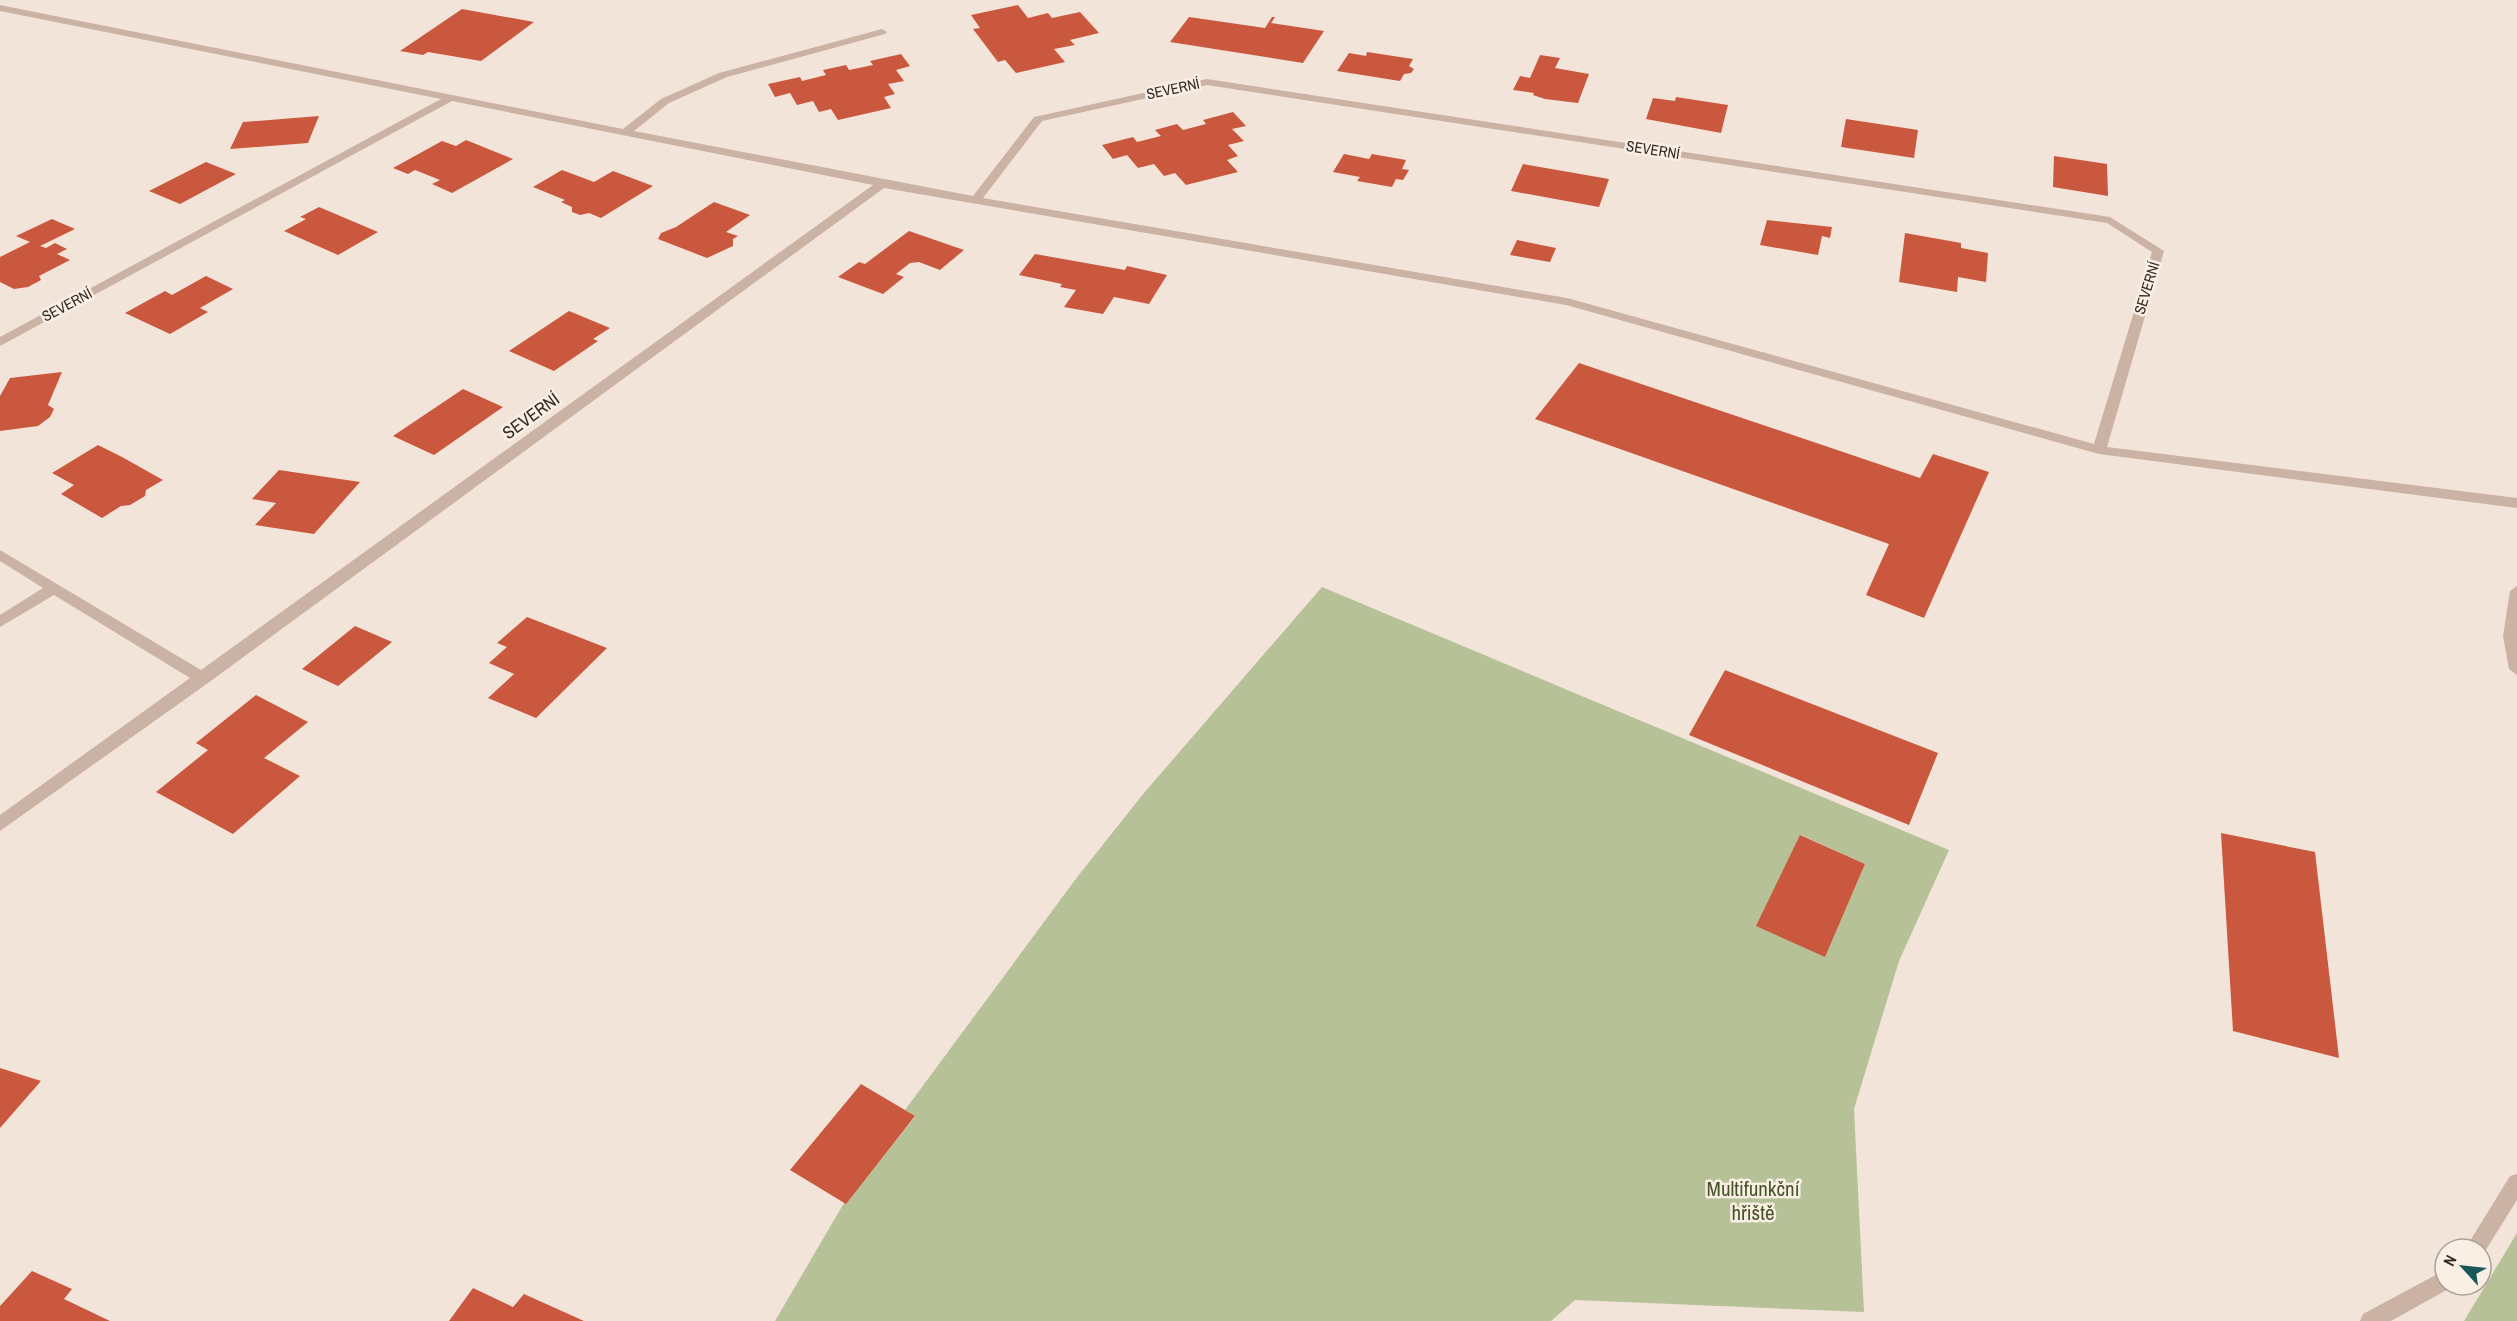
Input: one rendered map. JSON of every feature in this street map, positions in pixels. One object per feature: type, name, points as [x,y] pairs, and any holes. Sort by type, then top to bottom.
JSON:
[{"type":"street","points":[[0,8],[882,184],[1567,302],[2099,450],[2517,503]]},
{"type":"street","points":[[625,133],[665,101],[723,75],[882,32]]},
{"type":"street","name":"SEVERNÍ","points":[[975,201],[1038,119],[1207,82],[2110,220],[2158,251],[2099,450]]},
{"type":"street","name":"SEVERNÍ","points":[[0,342],[451,98]]},
{"type":"street","name":"SEVERNÍ","points":[[0,824],[204,679],[882,184]]},
{"type":"street","points":[[0,555],[204,679]]},
{"type":"street","points":[[0,622],[54,588]]},
{"type":"street","points":[[2517,591],[2510,636],[2517,669]]},
{"type":"street","points":[[2483,1237],[2517,1183]]},
{"type":"street","points":[[2370,1321],[2433,1287]]},
{"type":"green space","name":"Multifunkční hřiště","points":[[1322,587],[1949,850],[1899,961],[1854,1109],[1864,1312],[1575,1300],[1551,1321],[775,1321],[844,1203],[915,1117],[905,1110],[1078,876],[1144,793]],"holes":[[[1801,835],[1865,864],[1825,956]]]},
{"type":"green space","points":[[2517,1233],[2517,1321],[2464,1321],[2478,1297],[2493,1297],[2493,1273]]},
{"type":"building","points":[[1018,5],[1028,18],[1048,13],[1052,18],[1080,12],[1099,33],[1070,40],[1075,45],[1054,49],[1065,62],[1016,73],[1005,60],[998,62],[973,29],[980,28],[971,15]]},
{"type":"building","points":[[462,9],[534,22],[481,61],[428,52],[423,55],[400,51]]},
{"type":"building","points":[[1189,17],[1265,28],[1272,17],[1275,17],[1271,23],[1324,31],[1303,63],[1170,42]]},
{"type":"building","points":[[1367,52],[1413,59],[1409,66],[1414,69],[1411,73],[1404,74],[1400,81],[1337,71],[1349,53],[1366,56]]},
{"type":"building","points":[[901,54],[910,66],[896,70],[904,81],[888,84],[895,94],[884,97],[891,108],[838,120],[831,109],[819,112],[813,101],[797,105],[790,93],[775,97],[768,84],[800,77],[802,81],[826,75],[823,70],[846,65],[849,70],[873,65],[870,61]]},
{"type":"building","points":[[1540,55],[1560,58],[1555,68],[1589,74],[1578,103],[1545,99],[1533,95],[1534,93],[1513,90],[1520,76],[1530,78]]},
{"type":"building","points":[[1676,97],[1728,105],[1721,133],[1646,119],[1653,98],[1675,101]]},
{"type":"building","points":[[1233,112],[1246,126],[1232,129],[1244,141],[1228,145],[1238,156],[1227,160],[1238,172],[1186,185],[1175,173],[1164,176],[1154,164],[1138,168],[1127,155],[1113,159],[1102,145],[1133,137],[1137,142],[1161,136],[1155,130],[1177,124],[1183,130],[1206,124],[1203,120]]},
{"type":"building","points":[[319,116],[308,143],[230,149],[243,122]]},
{"type":"building","points":[[1846,119],[1918,130],[1914,158],[1841,147]]},
{"type":"building","points":[[466,140],[513,159],[452,193],[432,184],[440,180],[415,170],[408,174],[393,168],[442,141],[456,146]]},
{"type":"building","points":[[1344,154],[1369,159],[1372,154],[1406,160],[1402,169],[1409,170],[1403,180],[1396,179],[1392,187],[1357,181],[1360,177],[1333,172]]},
{"type":"building","points":[[2054,156],[2107,164],[2108,196],[2053,187]]},
{"type":"building","points":[[206,162],[236,174],[180,204],[149,191]]},
{"type":"building","points":[[1523,164],[1609,179],[1599,207],[1511,191]]},
{"type":"building","points":[[562,170],[594,182],[613,171],[653,186],[601,218],[589,213],[580,215],[572,212],[572,207],[561,202],[565,200],[533,187]]},
{"type":"building","points":[[714,202],[750,215],[726,232],[738,236],[733,239],[733,246],[707,258],[658,239],[661,233],[676,227]]},
{"type":"building","points":[[319,207],[378,232],[338,255],[284,231],[306,219],[300,217]]},
{"type":"building","points":[[52,219],[75,229],[40,246],[46,248],[55,243],[67,249],[57,254],[70,260],[39,276],[41,280],[28,287],[14,289],[0,282],[0,257],[30,242],[16,236]]},
{"type":"building","points":[[1767,220],[1832,227],[1830,238],[1822,236],[1818,255],[1760,245]]},
{"type":"building","points":[[909,231],[964,250],[940,270],[919,262],[910,263],[896,274],[904,277],[883,294],[838,277],[859,262],[865,264]]},
{"type":"building","points":[[1905,233],[1961,243],[1961,248],[1988,253],[1986,282],[1958,277],[1957,292],[1899,282]]},
{"type":"building","points":[[1517,240],[1556,248],[1550,262],[1510,255]]},
{"type":"building","points":[[1035,254],[1125,270],[1127,266],[1167,275],[1149,304],[1114,297],[1103,314],[1064,307],[1076,290],[1060,287],[1062,284],[1019,275]]},
{"type":"building","points":[[206,276],[233,289],[200,308],[208,312],[170,334],[125,313],[165,291],[172,295]]},
{"type":"building","points":[[569,311],[610,328],[593,339],[598,341],[554,371],[509,351]]},
{"type":"building","points":[[1579,363],[1920,478],[1933,454],[1989,472],[1924,618],[1866,595],[1889,544],[1535,419]]},
{"type":"building","points":[[62,372],[48,405],[54,409],[50,417],[38,426],[0,431],[0,396],[10,378]]},
{"type":"building","points":[[463,389],[503,407],[434,455],[393,436]]},
{"type":"building","points":[[98,445],[163,480],[146,490],[145,496],[130,505],[121,506],[102,518],[61,494],[74,485],[52,473]]},
{"type":"building","points":[[279,470],[360,482],[314,534],[255,525],[276,503],[252,499]]},
{"type":"building","points":[[527,617],[607,648],[536,718],[488,698],[514,674],[489,663],[507,647],[497,643]]},
{"type":"building","points":[[355,626],[392,642],[338,686],[302,669]]},
{"type":"building","points":[[1725,670],[1938,753],[1909,825],[1689,735]]},
{"type":"building","points":[[256,695],[308,722],[264,758],[300,776],[233,834],[156,792],[208,750],[196,743]]},
{"type":"building","points":[[2221,833],[2315,852],[2339,1058],[2233,1031]]},
{"type":"building","points":[[1800,835],[1865,864],[1825,957],[1756,926]]},
{"type":"building","points":[[0,1068],[41,1081],[0,1128]]},
{"type":"building","points":[[861,1084],[915,1116],[846,1204],[790,1170]]},
{"type":"building","points":[[32,1271],[72,1289],[64,1299],[110,1321],[0,1321],[0,1306]]},
{"type":"building","points":[[473,1288],[513,1307],[524,1294],[584,1321],[449,1321]]}]
